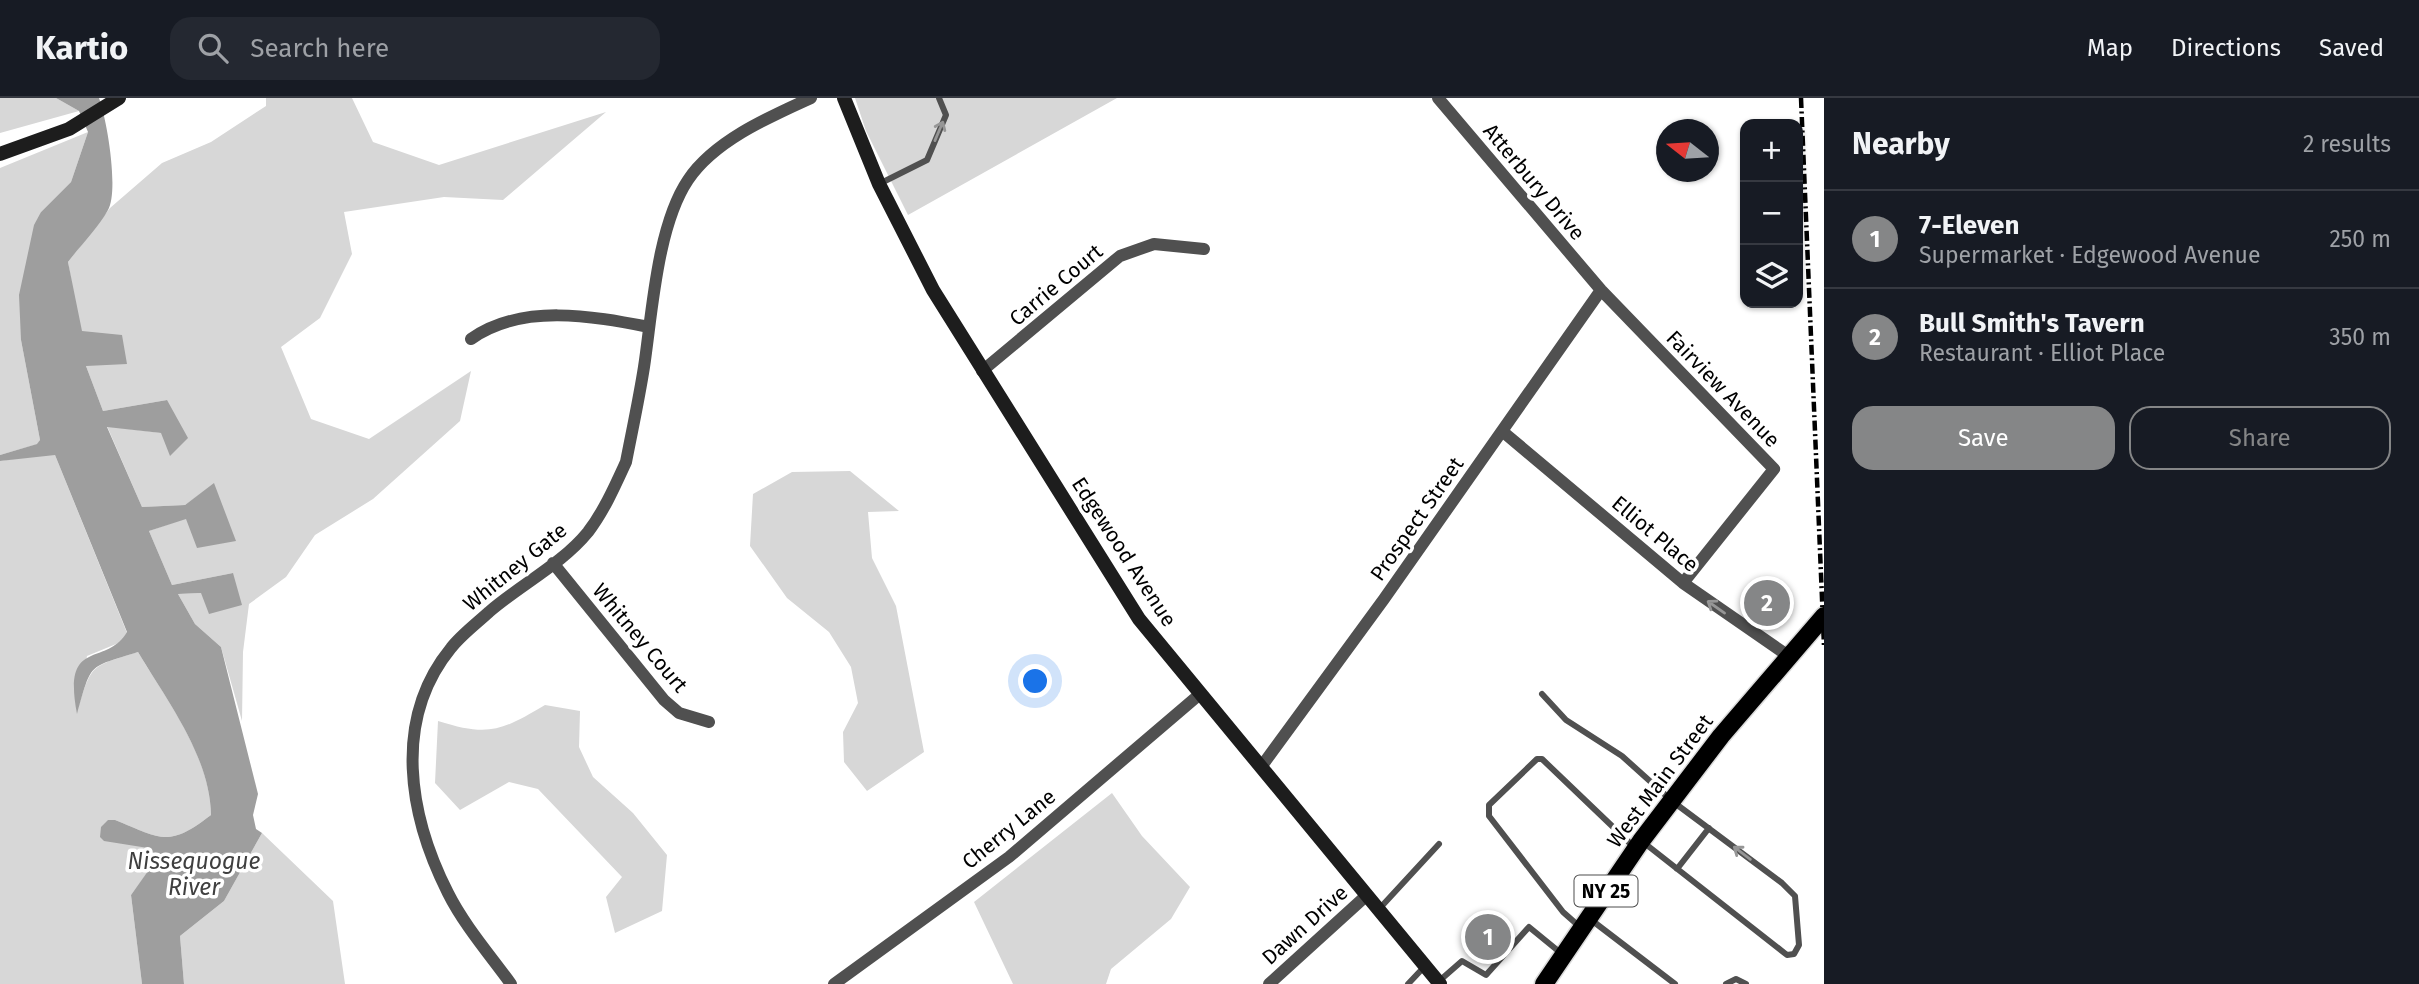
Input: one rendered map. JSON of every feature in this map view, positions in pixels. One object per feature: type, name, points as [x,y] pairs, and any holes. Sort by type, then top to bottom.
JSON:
[{"type":"main road","name":"Edgewood Avenue","points":[[844,98],[879,184],[933,290],[1139,619],[1439,983]]},
{"type":"main road","points":[[0,154],[69,129],[117,99]]},
{"type":"main road","name":"West Main Street","points":[[1544,984],[1638,844],[1721,736],[1824,616]]},
{"type":"street","name":"Whitney Gate","points":[[511,984],[449,895],[426,844],[414,801],[411,759],[417,715],[428,683],[451,648],[491,610],[553,563],[587,533],[612,494],[626,462],[663,251],[674,211],[688,180],[718,150],[781,111],[811,98]]},
{"type":"street","name":"Atterbury Drive","points":[[1438,98],[1601,290]]},
{"type":"street","name":"Carrie Court","points":[[982,371],[1120,256],[1154,244],[1204,249]]},
{"type":"street","name":"Prospect Street","points":[[1261,767],[1601,290]]},
{"type":"street","name":"Fairview Avenue","points":[[1601,290],[1774,469],[1682,583]]},
{"type":"street","points":[[471,339],[502,321],[557,316],[600,317],[649,327]]},
{"type":"street","name":"Elliot Place","points":[[1502,431],[1682,583],[1790,657]]},
{"type":"street","name":"Whitney Court","points":[[553,563],[672,708],[709,722]]},
{"type":"street","name":"Cherry Lane","points":[[834,984],[1009,857],[1200,694]]},
{"type":"street","name":"Dawn Drive","points":[[1269,984],[1367,895]]},
{"type":"lane","points":[[879,184],[927,160],[946,115],[939,98]]},
{"type":"lane","points":[[1542,694],[1566,720],[1622,757],[1672,801],[1795,896],[1800,945],[1794,954],[1787,955],[1677,869],[1638,844],[1542,759],[1537,759],[1489,805],[1489,816],[1563,912],[1585,923],[1675,984]]},
{"type":"lane","points":[[1677,869],[1709,828]]},
{"type":"lane","points":[[1378,909],[1438,844]]},
{"type":"lane","points":[[1439,983],[1462,961],[1486,975],[1529,927],[1564,955]]},
{"type":"lane","points":[[1408,984],[1425,966]]},
{"type":"lane","points":[[1726,984],[1736,979],[1746,984]]},
{"type":"shaded area","points":[[0,98],[56,98],[79,111],[0,133]]},
{"type":"shaded area","points":[[266,98],[352,98],[373,142],[439,165],[606,112],[503,200],[444,197],[344,212],[352,254],[320,318],[281,347],[311,419],[369,439],[471,371],[460,421],[373,499],[315,535],[286,577],[249,604],[243,652],[242,721],[221,647],[195,624],[178,594],[201,593],[233,573],[172,585],[149,531],[186,518],[214,484],[185,505],[142,507],[107,426],[161,433],[167,400],[103,411],[86,366],[68,262],[110,208],[162,163],[211,142],[266,106]]},
{"type":"shaded area","points":[[855,98],[1117,98],[908,215],[866,131]]},
{"type":"shaded area","points":[[88,132],[71,182],[41,212],[21,340],[40,440],[38,444],[0,455],[0,168]]},
{"type":"shaded area","points":[[44,454],[55,455],[127,633],[121,642],[87,656],[77,712],[86,684],[95,669],[138,652],[185,729],[203,771],[209,793],[211,815],[174,836],[155,835],[115,820],[131,844],[149,848],[159,857],[131,895],[142,984],[0,984],[0,461]]},
{"type":"shaded area","points":[[850,471],[899,511],[868,512],[872,558],[896,606],[924,752],[867,791],[844,762],[843,732],[858,703],[851,667],[829,632],[787,598],[750,546],[753,494],[792,472]]},
{"type":"shaded area","points":[[545,705],[580,711],[579,747],[593,777],[633,813],[667,855],[662,911],[615,933],[606,897],[622,877],[538,789],[509,782],[460,810],[435,783],[438,721],[470,729],[494,729],[517,721]]},
{"type":"shaded area","points":[[1112,793],[1142,836],[1190,887],[1171,919],[1111,969],[1106,984],[1013,984],[974,902]]},
{"type":"shaded area","points":[[262,833],[333,901],[345,984],[184,984],[180,936],[224,901]]},
{"type":"water","name":"Nissequogue River","points":[[56,98],[99,98],[108,138],[112,187],[108,210],[68,262],[82,331],[122,335],[127,364],[86,366],[103,411],[167,400],[188,438],[170,456],[161,433],[107,427],[142,507],[185,505],[214,483],[236,541],[197,548],[186,519],[149,531],[172,585],[233,573],[242,605],[209,614],[201,593],[178,594],[195,624],[221,647],[258,794],[253,815],[256,829],[262,833],[224,901],[180,936],[184,984],[142,984],[131,895],[158,857],[148,848],[104,841],[100,837],[101,827],[108,820],[164,837],[174,836],[196,825],[211,815],[203,772],[185,730],[138,652],[109,661],[94,670],[89,676],[77,714],[74,690],[76,673],[81,663],[118,643],[127,632],[55,455],[0,461],[0,455],[37,444],[40,440],[21,340],[19,295],[34,225],[41,212],[71,182],[88,132],[79,111]]},
{"type":"railway","points":[[1801,98],[1824,646]]},
{"type":"place","name":"Bull Smith's Tavern","points":[[1767,603]]},
{"type":"place","name":"7-Eleven","points":[[1488,937]]}]
